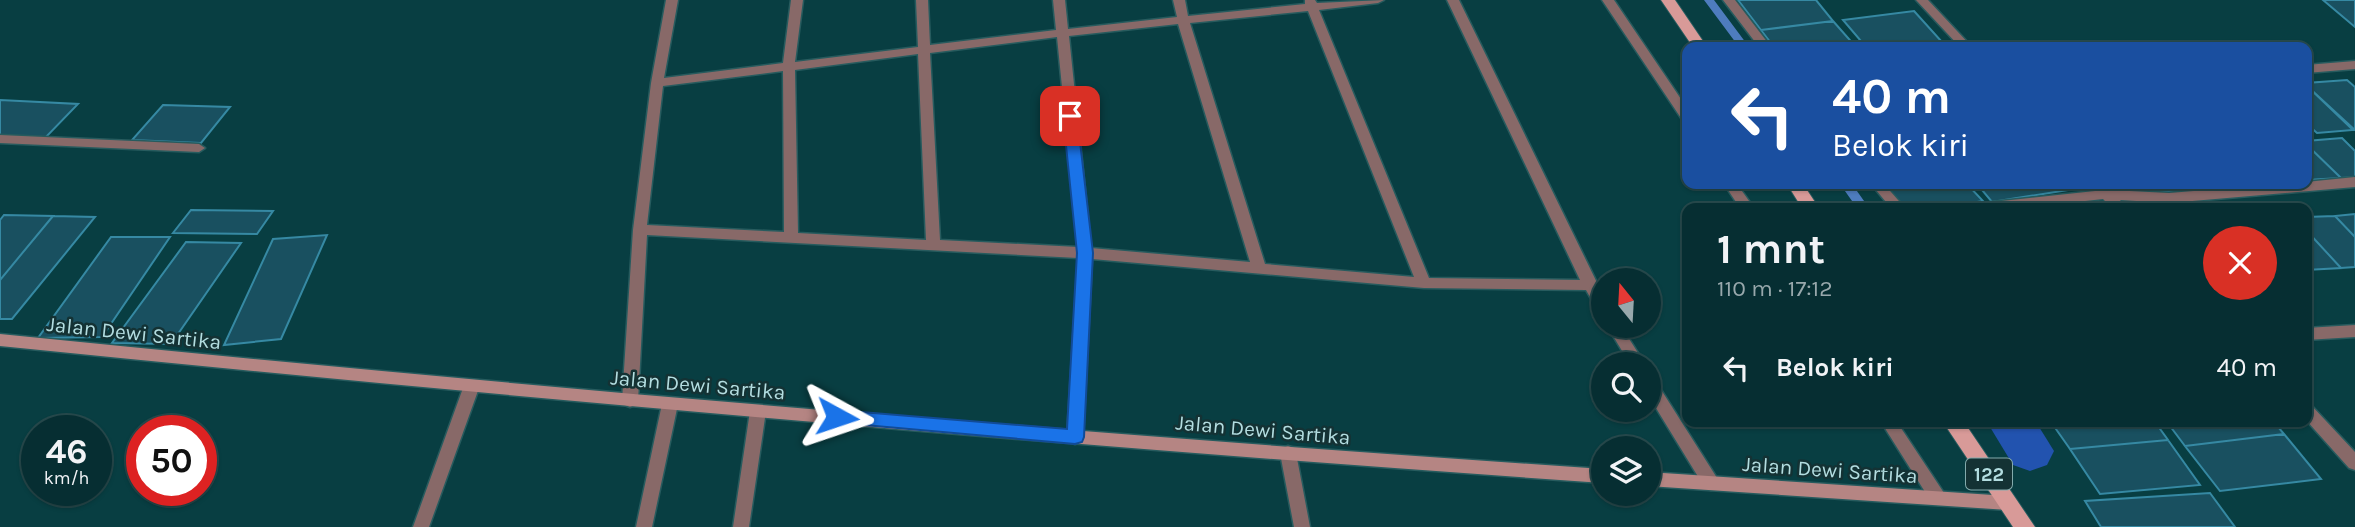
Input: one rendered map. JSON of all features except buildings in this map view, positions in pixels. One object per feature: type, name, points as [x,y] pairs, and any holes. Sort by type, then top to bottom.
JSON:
[{"type":"main road","points":[[1668,0],[1697,42]]},
{"type":"main road","name":"Jalan Dewi Sartika","points":[[0,340],[471,388],[1591,475]]},
{"type":"main road","name":"122","points":[[1956,427],[2025,527]]},
{"type":"main road","name":"Jalan Dewi Sartika","points":[[1661,480],[2008,503]]},
{"type":"street","points":[[630,401],[640,230],[657,83],[672,0]]},
{"type":"street","points":[[791,236],[789,65],[797,0]]},
{"type":"street","points":[[922,0],[933,244]]},
{"type":"street","points":[[1059,0],[1085,253],[1075,437]]},
{"type":"street","points":[[1179,0],[1183,21],[1259,268]]},
{"type":"street","points":[[657,83],[1311,4],[1378,0]]},
{"type":"street","points":[[640,230],[1085,253],[1424,283],[1590,285],[1453,0],[1463,0]]},
{"type":"street","points":[[1608,0],[1682,104]]},
{"type":"street","points":[[1729,0],[1761,42]]},
{"type":"street","points":[[1922,0],[1961,42]]},
{"type":"street","points":[[1311,4],[1424,283]]},
{"type":"street","points":[[2312,69],[2355,65]]},
{"type":"street","points":[[0,139],[199,148]]},
{"type":"street","points":[[2312,186],[2355,182]]},
{"type":"street","points":[[1881,189],[1894,203]]},
{"type":"street","points":[[2014,203],[2101,189],[2169,198],[2274,189]]},
{"type":"street","points":[[2101,189],[2115,203]]},
{"type":"street","points":[[2158,203],[2169,198]]},
{"type":"street","points":[[2312,334],[2355,331]]},
{"type":"street","points":[[421,527],[471,388]]},
{"type":"street","points":[[1661,402],[1711,483]]},
{"type":"street","points":[[644,527],[670,404]]},
{"type":"street","points":[[741,527],[758,411]]},
{"type":"street","points":[[2312,416],[2355,463]]},
{"type":"street","points":[[1894,427],[1938,498]]},
{"type":"street","points":[[1288,453],[1302,527]]},
{"type":"waterway","points":[[1709,0],[1740,42]]},
{"type":"waterway","points":[[1850,189],[1859,203]]},
{"type":"waterway","points":[[2013,427],[2030,451]]},
{"type":"route","points":[[837,417],[1075,437],[1085,253],[1070,116]]}]
